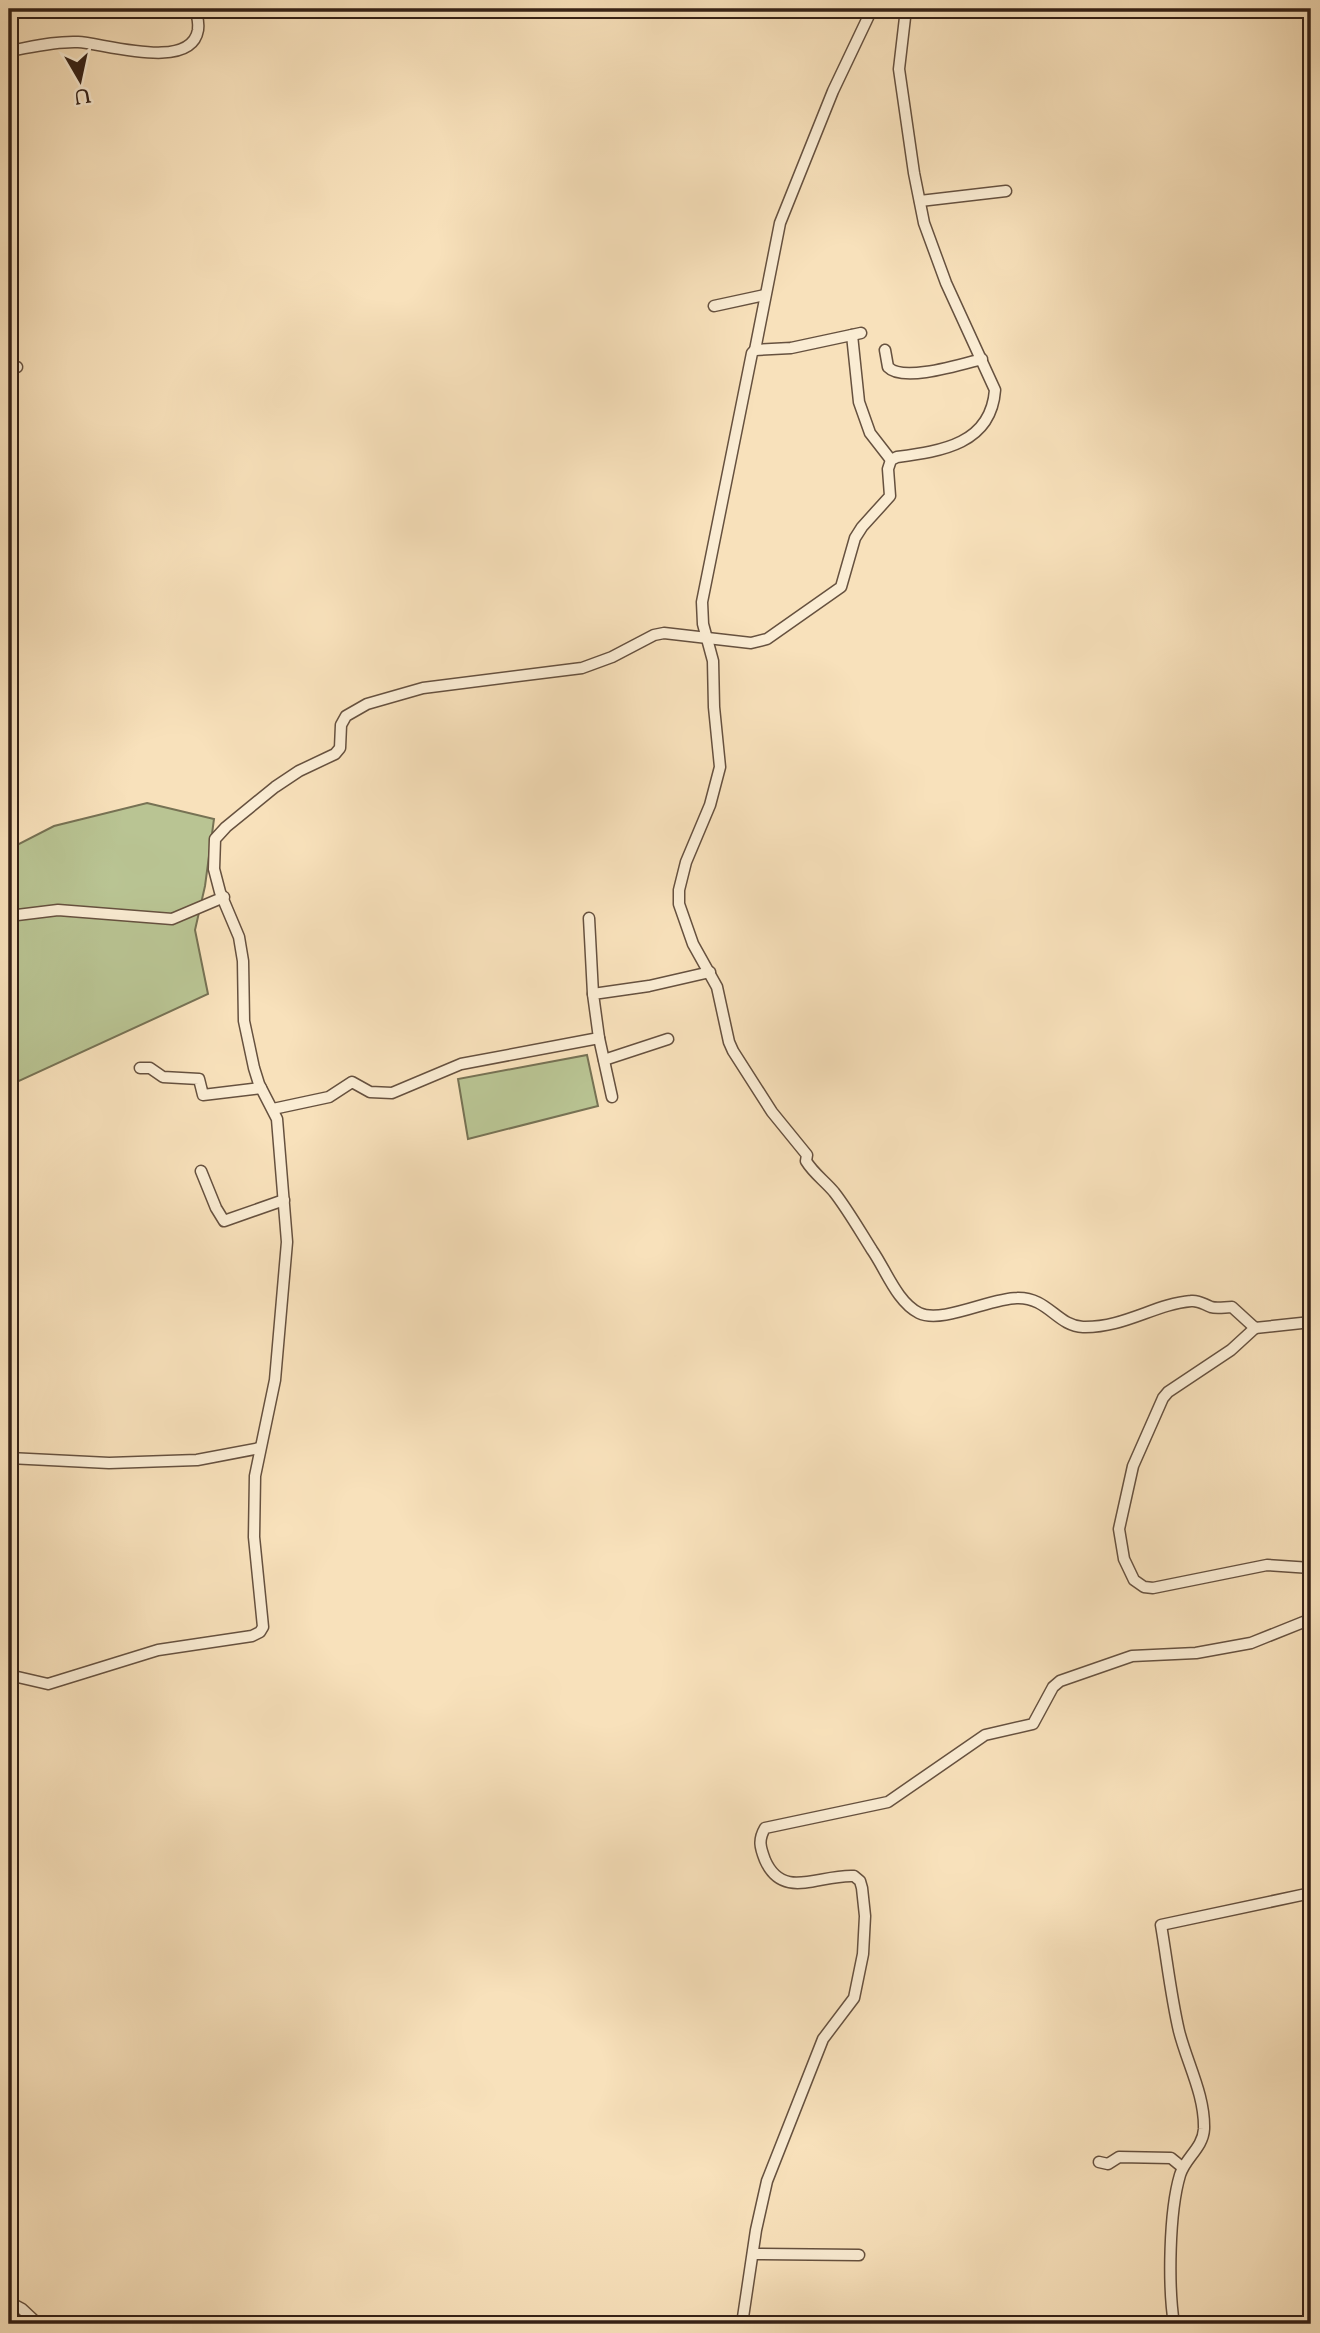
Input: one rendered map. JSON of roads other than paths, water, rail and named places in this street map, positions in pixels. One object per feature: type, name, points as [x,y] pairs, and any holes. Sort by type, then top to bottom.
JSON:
[{"type":"street","points":[[9,51],[49,43],[78,42],[145,54],[179,49],[197,35],[195,9]]},
{"type":"street","points":[[872,9],[833,91],[782,217],[755,350],[752,353],[702,602],[706,637],[713,661],[720,766],[710,805],[690,849],[678,897],[690,937],[717,987],[729,1042],[746,1074],[784,1128],[798,1141],[815,1175],[834,1192],[906,1303],[917,1312],[926,1316],[950,1313],[1001,1298],[1028,1298],[1042,1303],[1062,1320],[1081,1327],[1119,1323],[1194,1300],[1211,1307],[1232,1307],[1255,1328]]},
{"type":"street","points":[[9,1675],[48,1684],[158,1650],[237,1639],[260,1632],[263,1627],[254,1537],[255,1476],[275,1380],[287,1242],[277,1118],[254,1068],[244,1021],[243,961],[239,937],[214,869],[215,839],[275,788],[299,771],[334,754],[340,748],[341,724],[346,716],[355,709],[386,697],[423,688],[582,668],[664,633],[759,643],[836,591],[844,579],[855,538],[890,496],[888,469],[891,460],[950,446],[976,433],[985,424],[993,405],[995,390],[933,251],[920,201],[899,69],[906,9]]},
{"type":"street","points":[[920,201],[1006,191]]},
{"type":"street","points":[[714,306],[765,295]]},
{"type":"street","points":[[755,350],[791,348],[856,334],[859,402],[870,433],[891,460]]},
{"type":"street","points":[[885,350],[888,367],[898,374],[935,370],[982,359]]},
{"type":"street","points":[[9,916],[58,910],[172,919],[224,897]]},
{"type":"street","points":[[589,918],[593,994],[612,1097]]},
{"type":"street","points":[[593,994],[649,986],[710,972]]},
{"type":"street","points":[[273,1109],[329,1097],[352,1082],[370,1092],[392,1094],[461,1064],[599,1038]]},
{"type":"street","points":[[604,1060],[668,1039]]},
{"type":"street","points":[[140,1068],[150,1068],[163,1077],[199,1079],[203,1095],[261,1088]]},
{"type":"street","points":[[201,1171],[224,1221],[284,1200]]},
{"type":"street","points":[[1311,1322],[1255,1328],[1231,1350],[1168,1392],[1133,1466],[1119,1529],[1123,1554],[1134,1580],[1148,1588],[1175,1585],[1193,1578],[1267,1565],[1311,1568]]},
{"type":"street","points":[[9,1458],[109,1463],[197,1460],[260,1448]]},
{"type":"street","points":[[742,2324],[752,2254],[767,2181],[825,2036],[853,2000],[863,1948],[865,1920],[862,1888],[860,1881],[854,1876],[791,1883],[775,1877],[760,1846],[765,1828],[888,1802],[985,1735],[1033,1724],[1053,1687],[1060,1681],[1132,1656],[1196,1653],[1251,1643],[1311,1619]]},
{"type":"street","points":[[1174,2324],[1171,2263],[1177,2191],[1182,2167],[1200,2144],[1204,2125],[1202,2105],[1179,2029],[1161,1925],[1311,1893]]},
{"type":"street","points":[[1099,2162],[1108,2164],[1119,2157],[1171,2158],[1182,2167]]},
{"type":"street","points":[[752,2254],[859,2255]]},
{"type":"street","points":[[9,2302],[22,2309],[38,2324]]}]
